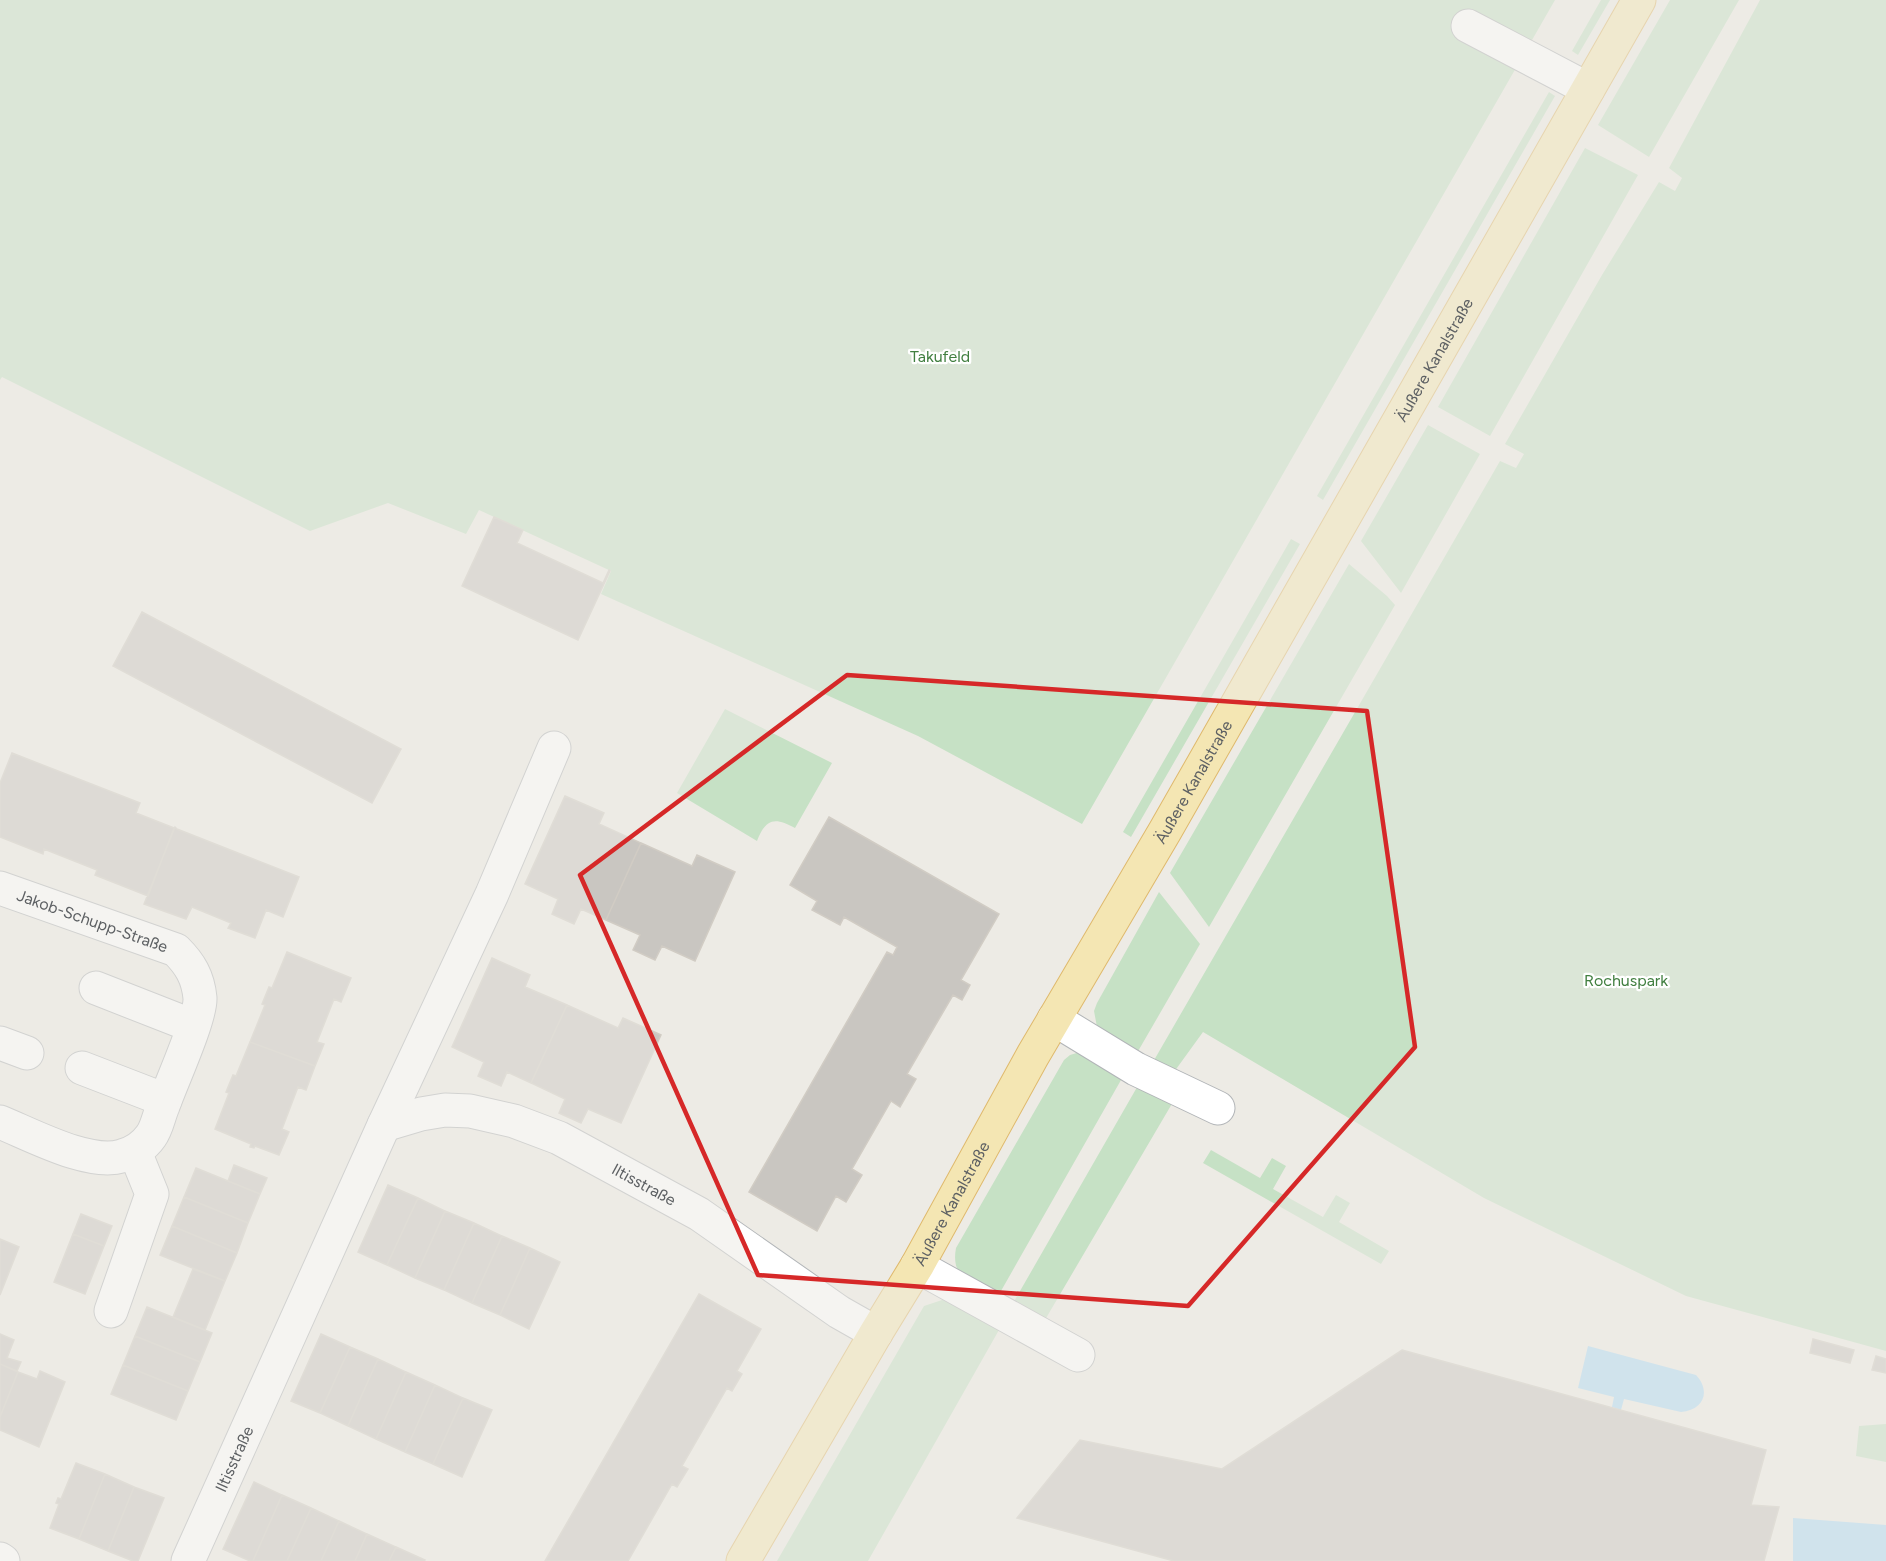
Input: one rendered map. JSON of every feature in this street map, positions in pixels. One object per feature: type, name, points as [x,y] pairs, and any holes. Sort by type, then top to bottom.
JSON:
[{"type":"main road","name":"Äußere Kanalstraße","points":[[743,1561],[876,1333],[918,1266],[1054,1019],[1159,842],[1639,0]]},
{"type":"street","points":[[1468,26],[1588,89]]},
{"type":"street","name":"Iltisstraße","points":[[188,1561],[384,1125],[492,894],[554,748]]},
{"type":"street","name":"Jakob-Schupp-Straße","points":[[0,888],[176,950],[189,963],[197,980],[200,1001],[193,1026],[152,1135],[135,1152]]},
{"type":"street","points":[[96,988],[193,1026]]},
{"type":"street","points":[[1054,1019],[1136,1069],[1218,1108]]},
{"type":"street","points":[[82,1068],[165,1100]]},
{"type":"street","name":"Iltisstraße","points":[[384,1125],[421,1114],[445,1110],[470,1111],[514,1120],[559,1137],[699,1214],[839,1312],[876,1333]]},
{"type":"street","points":[[0,1122],[85,1156],[119,1157],[135,1152],[152,1194],[111,1311]]},
{"type":"street","points":[[918,1266],[1078,1355]]},
{"type":"highlighted area","points":[[847,675],[1367,711],[1415,1047],[1188,1306],[758,1275],[580,875]]},
{"type":"green space","name":"Takufeld","points":[[0,0],[1555,0],[1082,824],[918,736],[601,594],[611,571],[479,510],[466,534],[388,503],[310,531],[2,377],[0,380]]},
{"type":"green space","points":[[1601,0],[1610,0],[1578,55],[1572,51]]},
{"type":"green space","points":[[1670,0],[1739,0],[1649,157],[1598,125]]},
{"type":"green space","name":"Rochuspark","points":[[1760,0],[1886,0],[1886,1351],[1686,1296],[1484,1198],[1203,1032],[1174,1072],[1153,1062],[1500,461],[1516,468],[1524,454],[1505,444],[1602,275],[1659,182],[1675,191],[1682,178],[1669,168]]},
{"type":"green space","points":[[1549,92],[1555,96],[1323,500],[1317,496]]},
{"type":"green space","points":[[1585,148],[1638,175],[1490,436],[1438,407]]},
{"type":"green space","points":[[1428,425],[1480,454],[1401,593],[1361,541]]},
{"type":"green space","points":[[1291,539],[1300,544],[1131,837],[1123,832]]},
{"type":"green space","points":[[1349,564],[1395,605],[1209,927],[1170,873]]},
{"type":"green space","points":[[725,709],[832,763],[795,828],[782,822],[772,822],[760,833],[757,841],[677,793]]},
{"type":"green space","points":[[1159,892],[1200,944],[1137,1053],[1097,1027],[1094,1011]]},
{"type":"green space","points":[[1080,1052],[1125,1073],[997,1298],[972,1284],[960,1274],[955,1259],[956,1248],[1064,1060]]},
{"type":"green space","points":[[1140,1082],[1173,1102],[1042,1325],[1012,1305]]},
{"type":"green space","points":[[1211,1150],[1260,1178],[1272,1158],[1286,1166],[1273,1189],[1323,1217],[1336,1195],[1350,1203],[1339,1222],[1389,1251],[1381,1264],[1203,1163]]},
{"type":"green space","points":[[942,1300],[950,1301],[999,1330],[868,1561],[777,1561],[924,1306]]},
{"type":"green space","points":[[1886,1424],[1886,1462],[1856,1456],[1859,1426]]},
{"type":"water","points":[[1588,1346],[1696,1375],[1703,1387],[1703,1399],[1695,1408],[1681,1412],[1624,1399],[1621,1410],[1612,1407],[1614,1397],[1578,1388]]},
{"type":"water","points":[[1793,1518],[1886,1525],[1886,1561],[1793,1561]]},
{"type":"building","points":[[494,517],[523,530],[517,543],[603,583],[610,571],[578,640],[462,586]]},
{"type":"building","points":[[142,612],[401,749],[372,803],[113,666]]},
{"type":"building","points":[[12,753],[140,803],[136,813],[174,828],[148,896],[95,875],[97,870],[44,849],[43,854],[0,837],[0,783]]},
{"type":"building","points":[[565,796],[604,813],[599,824],[641,843],[606,920],[581,909],[574,924],[552,914],[558,899],[525,884]]},
{"type":"building","points":[[829,817],[999,914],[961,980],[970,985],[962,1000],[953,995],[907,1074],[916,1079],[900,1107],[891,1101],[852,1169],[862,1175],[846,1202],[836,1196],[817,1231],[749,1192],[887,952],[893,955],[897,947],[844,917],[840,925],[812,910],[817,901],[790,885]]},
{"type":"building","points":[[175,827],[299,877],[283,917],[266,910],[255,938],[228,928],[231,923],[192,907],[186,919],[144,904]]},
{"type":"building","points":[[641,843],[692,866],[697,855],[735,872],[695,961],[662,946],[655,960],[633,950],[640,935],[606,920]]},
{"type":"building","points":[[287,952],[351,978],[341,1002],[334,999],[317,1042],[324,1044],[315,1066],[250,1042],[265,1005],[262,1004],[269,987],[272,988]]},
{"type":"building","points":[[492,958],[530,975],[525,987],[567,1005],[531,1083],[507,1072],[501,1086],[478,1076],[484,1062],[452,1047]]},
{"type":"building","points":[[567,1005],[618,1028],[623,1018],[661,1035],[621,1123],[588,1109],[581,1123],[559,1113],[565,1099],[531,1083]]},
{"type":"building","points":[[250,1042],[315,1066],[306,1090],[298,1087],[282,1129],[289,1132],[279,1155],[255,1146],[250,1147],[251,1144],[215,1129],[229,1093],[226,1092],[233,1075],[236,1076]]},
{"type":"building","points":[[234,1165],[267,1178],[260,1194],[228,1181]]},
{"type":"building","points":[[196,1168],[260,1194],[248,1223],[184,1197]]},
{"type":"building","points":[[388,1185],[418,1198],[387,1265],[358,1252]]},
{"type":"building","points":[[184,1197],[248,1223],[237,1253],[172,1226]]},
{"type":"building","points":[[418,1198],[445,1211],[415,1278],[387,1265]]},
{"type":"building","points":[[445,1211],[474,1223],[444,1290],[415,1278]]},
{"type":"building","points":[[81,1214],[112,1226],[104,1246],[73,1234]]},
{"type":"building","points":[[474,1223],[502,1236],[472,1303],[444,1290]]},
{"type":"building","points":[[172,1226],[237,1253],[225,1281],[160,1255]]},
{"type":"building","points":[[73,1234],[104,1246],[85,1294],[54,1282]]},
{"type":"building","points":[[502,1236],[530,1248],[500,1315],[472,1303]]},
{"type":"building","points":[[0,1239],[19,1247],[0,1295]]},
{"type":"building","points":[[530,1248],[560,1262],[529,1329],[500,1315]]},
{"type":"building","points":[[193,1269],[225,1281],[205,1330],[173,1317]]},
{"type":"building","points":[[699,1294],[761,1329],[737,1371],[742,1374],[732,1391],[727,1388],[682,1466],[688,1469],[677,1487],[672,1484],[628,1561],[545,1561]]},
{"type":"building","points":[[147,1307],[212,1333],[200,1362],[135,1336]]},
{"type":"building","points":[[0,1334],[14,1340],[7,1358],[21,1362],[17,1371],[0,1364]]},
{"type":"building","points":[[321,1334],[350,1347],[320,1413],[291,1401]]},
{"type":"building","points":[[135,1336],[200,1362],[188,1391],[123,1365]]},
{"type":"building","points":[[1813,1339],[1854,1350],[1850,1363],[1810,1353]]},
{"type":"building","points":[[350,1347],[378,1359],[348,1426],[320,1413]]},
{"type":"building","points":[[1402,1350],[1766,1450],[1751,1505],[1779,1507],[1764,1561],[1174,1561],[1017,1518],[1080,1440],[1222,1469]]},
{"type":"building","points":[[1876,1356],[1886,1359],[1886,1373],[1872,1370]]},
{"type":"building","points":[[378,1359],[406,1372],[376,1439],[348,1426]]},
{"type":"building","points":[[0,1364],[18,1372],[0,1417]]},
{"type":"building","points":[[123,1365],[188,1391],[176,1420],[111,1394]]},
{"type":"building","points":[[40,1371],[65,1382],[39,1447],[0,1430],[0,1417],[18,1372],[37,1379]]},
{"type":"building","points":[[406,1372],[435,1385],[405,1452],[376,1439]]},
{"type":"building","points":[[435,1385],[463,1398],[433,1464],[405,1452]]},
{"type":"building","points":[[463,1398],[492,1410],[462,1477],[433,1464]]},
{"type":"building","points":[[76,1463],[105,1474],[79,1539],[50,1528],[59,1504],[56,1503],[58,1498],[61,1499]]},
{"type":"building","points":[[105,1474],[134,1487],[108,1551],[79,1539]]},
{"type":"building","points":[[254,1482],[282,1495],[253,1561],[250,1561],[223,1549]]},
{"type":"building","points":[[134,1487],[164,1498],[138,1561],[108,1551]]},
{"type":"building","points":[[282,1495],[311,1508],[287,1561],[253,1561]]},
{"type":"building","points":[[311,1508],[339,1521],[321,1561],[287,1561]]},
{"type":"building","points":[[339,1521],[367,1534],[355,1561],[321,1561]]},
{"type":"building","points":[[367,1534],[396,1547],[389,1561],[355,1561]]},
{"type":"building","points":[[396,1547],[425,1560],[389,1561]]}]
